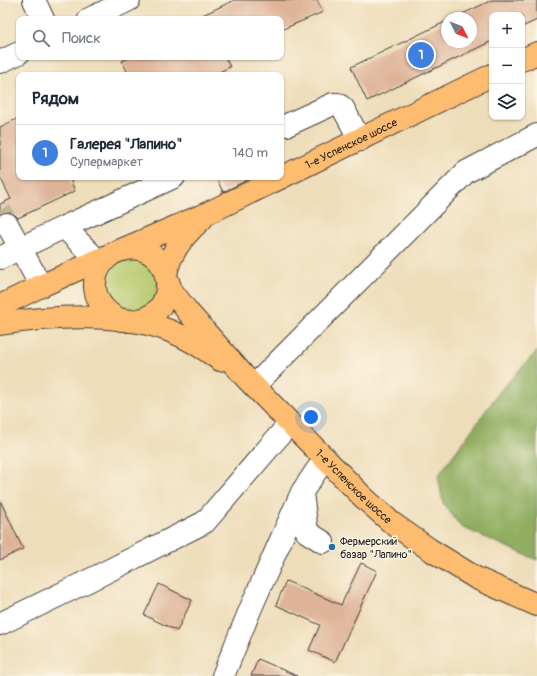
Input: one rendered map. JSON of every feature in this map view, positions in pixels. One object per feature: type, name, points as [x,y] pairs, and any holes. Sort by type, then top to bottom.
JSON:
[{"type":"main road","points":[[525,59],[537,53]]},
{"type":"main road","name":"1-е Успенское шоссе","points":[[284,176],[489,76]]},
{"type":"main road","name":"1-е Успенское шоссе","points":[[0,306],[110,254],[210,212],[277,180]]},
{"type":"main road","name":"1-е Успенское шоссе","points":[[0,324],[46,319],[80,318],[125,320],[149,317],[160,307],[166,295],[168,288],[167,267],[171,259],[188,232],[210,212]]},
{"type":"main road","name":"1-е Успенское шоссе","points":[[255,388],[210,353],[182,337],[152,326],[125,320],[109,313],[104,308],[97,296],[95,282],[99,268],[110,254],[127,248],[134,248],[148,252],[159,261],[167,277],[171,290],[188,312],[255,388],[364,498],[392,523],[476,578],[537,604]]},
{"type":"street","points":[[34,0],[42,16]]},
{"type":"street","points":[[95,16],[130,0]]},
{"type":"street","points":[[0,62],[16,54]]},
{"type":"street","points":[[287,125],[333,104],[338,104],[343,108],[360,140]]},
{"type":"street","points":[[255,388],[466,172],[537,135]]},
{"type":"street","points":[[0,258],[167,180]]},
{"type":"street","points":[[7,224],[42,286]]},
{"type":"street","points":[[64,227],[110,254]]},
{"type":"street","points":[[0,624],[205,522],[290,423]]},
{"type":"street","points":[[223,676],[250,610],[302,492],[324,458]]},
{"type":"street","points":[[302,492],[307,532],[323,542]]},
{"type":"green space","points":[[128,256],[139,257],[159,276],[154,303],[129,313],[106,299],[106,271]]},
{"type":"green space","points":[[537,351],[537,560],[461,527],[443,503],[438,476],[501,390]]},
{"type":"building","points":[[235,0],[317,0],[323,12],[284,29],[284,16],[200,16]]},
{"type":"building","points":[[492,0],[537,0],[537,20],[525,26],[525,12],[489,12],[489,42],[367,101],[351,67],[441,24],[441,48],[477,48],[477,12],[467,12]]},
{"type":"building","points":[[226,60],[230,67],[219,72],[128,72],[122,61]]},
{"type":"building","points":[[16,119],[16,180],[70,180],[75,191],[18,218],[14,214],[8,212],[0,214],[0,204],[11,199],[0,177],[0,127]]},
{"type":"building","points":[[217,180],[247,180],[223,192]]},
{"type":"building","points":[[0,500],[23,549],[0,560]]},
{"type":"building","points":[[361,563],[377,571],[335,662],[309,650],[320,625],[276,605],[286,581],[341,605]]},
{"type":"building","points":[[159,584],[192,600],[177,631],[144,615]]},
{"type":"building","points":[[258,659],[297,676],[251,676]]},
{"type":"tunnel","points":[[0,210],[7,224]]},
{"type":"place","name":"Галерея \"Лапино\"","points":[[421,55]]},
{"type":"place","name":"Фермерский базар \"Лапино\"","points":[[332,547]]}]
